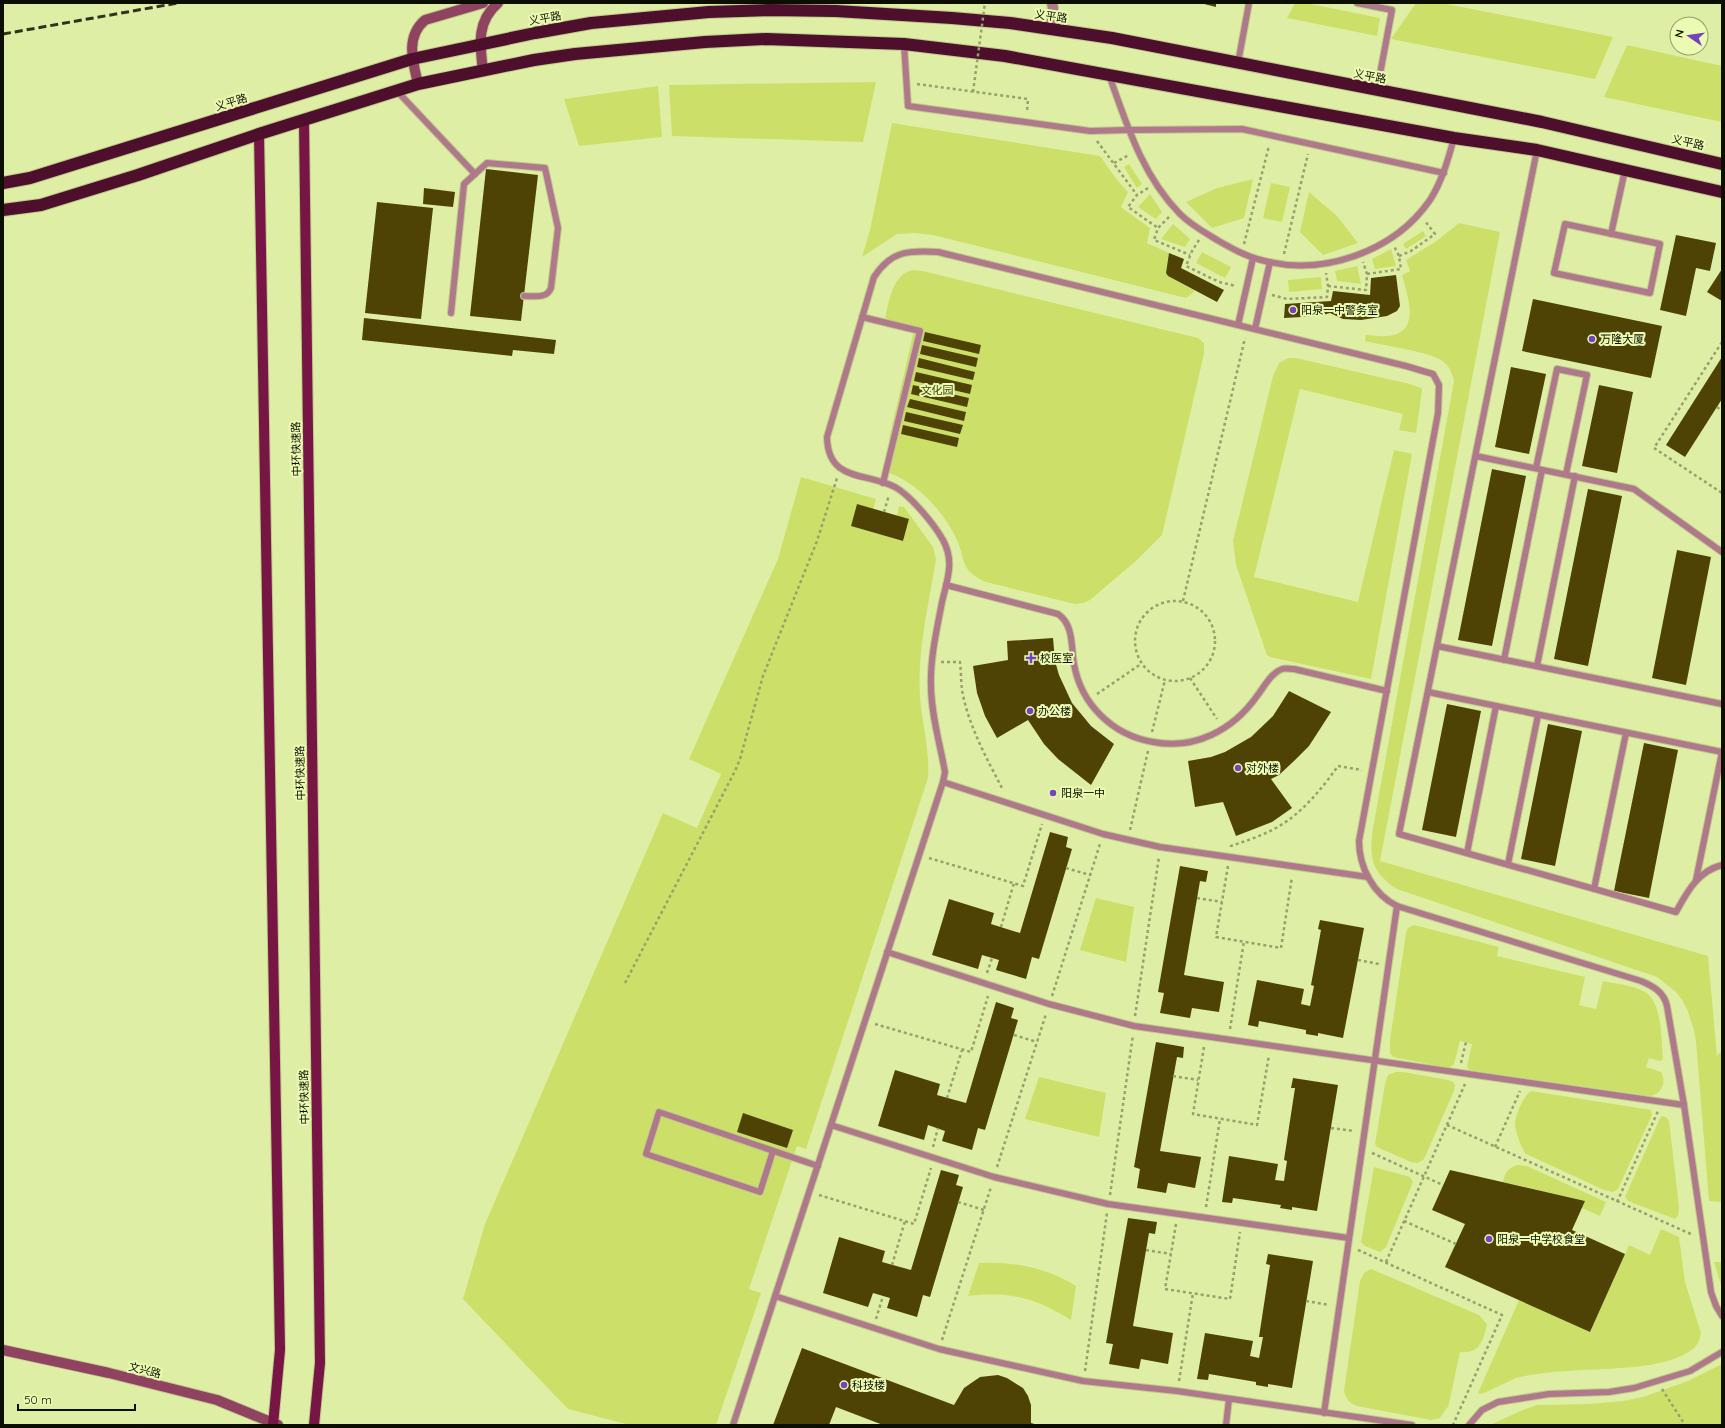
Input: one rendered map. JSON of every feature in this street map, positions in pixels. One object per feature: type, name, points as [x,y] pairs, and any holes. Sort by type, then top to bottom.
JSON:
[{"type":"highway","name":"义平路","points":[[3,183],[30,178],[412,59],[591,24],[709,12],[836,10],[1010,23],[1112,38],[1542,122],[1722,164]]},
{"type":"highway","points":[[3,210],[41,205],[138,176],[259,134],[418,84],[534,60],[575,54],[705,42],[766,39],[904,44],[1005,56],[1454,138],[1537,150],[1722,192]]},
{"type":"main road","points":[[418,84],[412,59],[412,42],[419,25],[425,20],[483,3]]},
{"type":"main road","points":[[483,71],[480,36],[484,21],[498,3]]},
{"type":"main road","name":"中环快速路","points":[[304,121],[320,1363],[314,1425]]},
{"type":"main road","points":[[259,134],[280,1350],[275,1424]]},
{"type":"main road","name":"文兴路","points":[[3,1350],[109,1373],[217,1400],[275,1424]]},
{"type":"street","points":[[1051,30],[1052,3]]},
{"type":"lane","points":[[1238,63],[1249,3]]},
{"type":"lane","points":[[1357,3],[1392,10],[1377,90]]},
{"type":"lane","points":[[904,44],[908,106],[1090,131],[1242,129],[1444,173]]},
{"type":"lane","points":[[1110,75],[1128,130],[1137,150],[1155,183],[1176,209],[1196,227],[1242,253],[1253,258],[1270,262],[1310,265],[1337,261],[1361,254],[1391,239],[1429,201],[1444,173],[1454,138]]},
{"type":"lane","points":[[396,90],[474,174]]},
{"type":"lane","points":[[1537,150],[1399,834],[1676,912],[1696,880],[1708,871],[1722,865]]},
{"type":"lane","points":[[451,313],[464,184],[487,163],[544,168],[558,228],[551,288],[549,292],[544,295],[524,296]]},
{"type":"lane","points":[[1611,234],[1625,170]]},
{"type":"lane","points":[[1565,224],[1611,234],[1660,244],[1650,293],[1554,273],[1565,224]]},
{"type":"lane","points":[[733,1425],[945,772],[931,686],[932,662],[937,626],[950,563],[944,542],[936,528],[923,512],[892,486],[853,474],[840,468],[833,462],[828,449],[827,437],[874,277],[880,268],[894,256],[906,251],[938,252],[1427,371],[1433,374],[1439,385],[1438,413],[1359,841],[1361,860],[1368,877],[1381,896],[1397,906],[1641,980],[1656,988],[1666,1001],[1684,1105],[1711,1292],[1722,1316]]},
{"type":"lane","points":[[1238,325],[1253,258]]},
{"type":"lane","points":[[1255,329],[1270,262]]},
{"type":"lane","points":[[862,317],[920,331],[883,483]]},
{"type":"lane","points":[[1504,660],[1557,369],[1587,375],[1566,474]]},
{"type":"lane","points":[[1476,456],[1634,489],[1722,552]]},
{"type":"lane","points":[[1537,666],[1575,476]]},
{"type":"lane","points":[[946,585],[1058,614],[1065,619],[1070,629],[1076,676],[1087,700],[1098,714],[1112,726],[1128,735],[1150,742],[1179,744],[1191,742],[1210,736],[1224,729],[1242,714],[1273,675],[1282,669],[1300,671],[1386,691]]},
{"type":"lane","points":[[1437,646],[1722,704]]},
{"type":"lane","points":[[1428,692],[1722,752],[1696,880]]},
{"type":"lane","points":[[1467,853],[1496,706]]},
{"type":"lane","points":[[1508,864],[1538,715]]},
{"type":"lane","points":[[1594,889],[1626,733]]},
{"type":"lane","points":[[943,782],[1103,834],[1160,847],[1368,877]]},
{"type":"lane","points":[[1324,1413],[1397,906]]},
{"type":"lane","points":[[887,952],[1049,1004],[1134,1026],[1684,1105]]},
{"type":"lane","points":[[773,1150],[760,1192],[646,1154],[659,1112],[773,1150],[818,1166]]},
{"type":"lane","points":[[831,1125],[994,1177],[1108,1204],[1349,1238]]},
{"type":"lane","points":[[775,1296],[939,1349],[1083,1381],[1177,1391],[1412,1425]]},
{"type":"lane","points":[[1469,1425],[1482,1410],[1498,1402],[1549,1394],[1608,1392],[1634,1388],[1657,1382],[1690,1370],[1722,1352]]},
{"type":"lane","points":[[1226,1425],[1230,1399]]},
{"type":"path","points":[[973,92],[985,3]]},
{"type":"path","points":[[931,86],[1028,99],[1025,122]]},
{"type":"path","points":[[1090,131],[1137,195]]},
{"type":"path","points":[[1242,253],[1272,136]]},
{"type":"path","points":[[1281,263],[1311,144]]},
{"type":"path","points":[[1114,164],[1137,150]]},
{"type":"path","points":[[1155,183],[1137,195],[1128,207],[1158,228]]},
{"type":"path","points":[[1176,209],[1158,228],[1154,240],[1190,255]]},
{"type":"path","points":[[1399,256],[1411,251],[1435,234],[1419,212]]},
{"type":"path","points":[[1367,274],[1401,269],[1399,256],[1391,239]]},
{"type":"path","points":[[1328,286],[1366,290],[1367,274],[1361,254]]},
{"type":"path","points":[[1183,601],[1247,327]]},
{"type":"path","points":[[1722,342],[1654,448],[1722,493]]},
{"type":"path","points":[[1716,407],[1722,411]]},
{"type":"path","points":[[625,983],[737,765],[763,676],[817,541],[840,468]]},
{"type":"path","points":[[884,512],[892,486]]},
{"type":"path","points":[[1183,601],[1196,606],[1207,616],[1215,635],[1214,650],[1208,664],[1202,671],[1190,678],[1174,681],[1165,680],[1155,676],[1141,664],[1137,655],[1134,636],[1141,618],[1147,611],[1163,602],[1183,601]]},
{"type":"path","points":[[932,662],[960,662],[962,690],[982,748],[1011,804]]},
{"type":"path","points":[[1087,700],[1141,664]]},
{"type":"path","points":[[1190,678],[1224,729]]},
{"type":"path","points":[[1127,839],[1165,680]]},
{"type":"path","points":[[1294,866],[1281,948],[1216,937],[1231,846],[1272,830],[1287,821],[1314,796],[1338,766],[1372,772]]},
{"type":"path","points":[[919,855],[1023,886],[1044,815]]},
{"type":"path","points":[[939,1349],[1103,834]]},
{"type":"path","points":[[1083,1381],[1160,847]]},
{"type":"path","points":[[1066,868],[1090,875]]},
{"type":"path","points":[[1001,927],[1014,883]]},
{"type":"path","points":[[1197,898],[1222,902]]},
{"type":"path","points":[[1228,1040],[1244,941]]},
{"type":"path","points":[[984,983],[992,958]]},
{"type":"path","points":[[1358,960],[1389,966]]},
{"type":"path","points":[[865,1020],[971,1052],[991,985]]},
{"type":"path","points":[[1014,1035],[1037,1042]]},
{"type":"path","points":[[1205,1036],[1193,1114],[1257,1125],[1270,1046]]},
{"type":"path","points":[[1459,1073],[1466,1042]]},
{"type":"path","points":[[948,1098],[962,1050]]},
{"type":"path","points":[[1386,1262],[1470,1074]]},
{"type":"path","points":[[1173,1076],[1198,1080]]},
{"type":"path","points":[[1495,1147],[1524,1082]]},
{"type":"path","points":[[1618,1202],[1662,1102]]},
{"type":"path","points":[[1204,1218],[1220,1119]]},
{"type":"path","points":[[1447,1125],[1703,1240]]},
{"type":"path","points":[[809,1192],[914,1224],[932,1158],[938,1128]]},
{"type":"path","points":[[1331,1128],[1364,1133]]},
{"type":"path","points":[[1362,1148],[1443,1185]]},
{"type":"path","points":[[958,1202],[984,1210]]},
{"type":"path","points":[[1177,1214],[1165,1289],[1230,1299],[1242,1223]]},
{"type":"path","points":[[892,1265],[905,1221]]},
{"type":"path","points":[[1404,1221],[1456,1244]]},
{"type":"path","points":[[1348,1245],[1502,1314],[1453,1425]]},
{"type":"path","points":[[1146,1250],[1171,1254]]},
{"type":"path","points":[[1177,1391],[1193,1293]]},
{"type":"path","points":[[873,1327],[883,1296]]},
{"type":"path","points":[[1306,1301],[1339,1307]]},
{"type":"path","points":[[1657,1382],[1685,1425]]},
{"type":"green space","points":[[1295,3],[1306,3],[1380,18],[1377,36],[1287,18]]},
{"type":"green space","points":[[1416,3],[1442,3],[1613,37],[1595,79],[1391,39]]},
{"type":"green space","points":[[1627,45],[1669,54],[1669,56],[1677,56],[1722,66],[1722,122],[1604,97]]},
{"type":"green space","points":[[876,82],[863,142],[672,136],[669,85]]},
{"type":"green space","points":[[658,86],[662,137],[579,146],[564,99]]},
{"type":"green space","points":[[892,123],[1100,156],[1117,180],[1128,192],[1121,207],[1150,228],[1147,243],[1169,253],[1166,273],[1168,276],[1195,291],[1186,298],[933,235],[915,233],[897,234],[862,257],[870,230]]},
{"type":"green space","points":[[1129,164],[1142,184],[1137,188],[1124,167]]},
{"type":"green space","points":[[1253,179],[1244,218],[1212,228],[1186,202],[1217,188]]},
{"type":"green space","points":[[1271,183],[1290,187],[1282,222],[1263,218]]},
{"type":"green space","points":[[1309,192],[1337,216],[1358,243],[1323,255],[1300,232]]},
{"type":"green space","points":[[1150,194],[1162,212],[1156,219],[1138,207]]},
{"type":"green space","points":[[1459,223],[1500,232],[1380,861],[1708,956],[1717,1056],[1722,1050],[1722,1202],[1709,1201],[1696,1042],[1694,1030],[1687,1009],[1676,992],[1657,977],[1397,889],[1388,883],[1377,870],[1372,856],[1371,847],[1373,828],[1454,381],[1448,366],[1435,357],[1365,341],[1366,335],[1388,336],[1399,333],[1405,328],[1409,321],[1410,312],[1402,275],[1410,271],[1406,260],[1435,242]]},
{"type":"green space","points":[[1173,224],[1190,239],[1185,247],[1161,239]]},
{"type":"green space","points":[[1423,231],[1426,236],[1406,249],[1403,244]]},
{"type":"green space","points":[[1391,249],[1396,266],[1375,269],[1372,259]]},
{"type":"green space","points":[[1202,252],[1231,267],[1225,278],[1196,263]]},
{"type":"green space","points":[[1357,266],[1361,284],[1337,281],[1335,271]]},
{"type":"green space","name":"文化园","points":[[913,270],[923,271],[1198,338],[1204,343],[1204,354],[1162,535],[1137,560],[1090,600],[1075,604],[986,582],[977,578],[971,573],[964,563],[959,544],[950,526],[936,507],[919,490],[899,477],[889,473],[897,441],[889,439],[915,326],[885,319],[890,297],[896,283],[900,277]]},
{"type":"green space","points":[[1321,277],[1322,289],[1289,292],[1288,280]]},
{"type":"green space","points":[[1288,358],[1296,358],[1410,384],[1421,388],[1422,390],[1416,433],[1399,430],[1403,414],[1300,389],[1254,577],[1358,602],[1394,450],[1412,454],[1371,679],[1270,657],[1267,655],[1236,565],[1233,541],[1273,376],[1279,363]]},
{"type":"green space","points":[[801,477],[876,499],[873,509],[857,504],[851,526],[903,541],[909,520],[897,516],[899,506],[904,507],[933,547],[936,559],[924,627],[920,662],[920,696],[926,737],[928,778],[806,1149],[797,1146],[749,1289],[761,1293],[716,1425],[630,1425],[568,1409],[463,1299],[485,1224],[663,813],[697,828],[721,774],[689,759],[778,559]]},
{"type":"green space","points":[[1096,898],[1134,907],[1126,962],[1080,950]]},
{"type":"green space","points":[[1414,925],[1499,947],[1497,956],[1585,977],[1579,1005],[1596,1009],[1603,981],[1630,986],[1645,992],[1651,997],[1655,1004],[1660,1022],[1663,1059],[1660,1061],[1649,1058],[1646,1067],[1661,1072],[1663,1076],[1664,1080],[1662,1087],[1658,1093],[1650,1096],[1469,1070],[1467,1066],[1472,1044],[1460,1041],[1454,1064],[1449,1068],[1393,1057],[1390,1053],[1390,1040],[1406,933],[1408,928]]},
{"type":"green space","points":[[1396,1072],[1448,1080],[1453,1082],[1455,1085],[1454,1091],[1424,1159],[1418,1163],[1411,1162],[1377,1147],[1375,1144],[1385,1084],[1388,1075]]},
{"type":"green space","points":[[1039,1077],[1106,1093],[1099,1137],[1025,1119]]},
{"type":"green space","points":[[1531,1091],[1651,1110],[1652,1115],[1618,1189],[1613,1192],[1604,1190],[1526,1154],[1522,1148],[1518,1136],[1515,1121],[1523,1101]]},
{"type":"green space","points":[[1662,1116],[1666,1117],[1669,1121],[1679,1207],[1678,1216],[1675,1219],[1628,1201],[1625,1197]]},
{"type":"green space","points":[[1518,1165],[1527,1166],[1606,1202],[1600,1216],[1582,1208],[1585,1201],[1503,1182],[1508,1171],[1512,1167]]},
{"type":"green space","points":[[1374,1167],[1410,1177],[1413,1182],[1386,1247],[1380,1252],[1365,1246],[1361,1242]]},
{"type":"green space","points":[[1661,1229],[1679,1237],[1685,1282],[1701,1333],[1696,1346],[1693,1349],[1674,1359],[1652,1365],[1530,1375],[1516,1378],[1482,1394],[1478,1393],[1519,1300],[1590,1332],[1629,1245],[1650,1255]]},
{"type":"green space","points":[[1714,1262],[1722,1262],[1722,1289],[1721,1285]]},
{"type":"green space","points":[[979,1263],[1005,1263],[1030,1267],[1042,1270],[1076,1286],[1071,1320],[1046,1306],[1022,1298],[997,1295],[968,1296]]},
{"type":"green space","points":[[1371,1269],[1479,1315],[1487,1324],[1484,1336],[1479,1346],[1472,1351],[1460,1352],[1448,1408],[1447,1407],[1440,1418],[1431,1420],[1357,1406],[1352,1404],[1346,1396],[1344,1391],[1360,1281],[1364,1273]]},
{"type":"green space","points":[[1722,1364],[1722,1425],[1490,1425],[1537,1405],[1589,1404],[1623,1401],[1643,1397],[1688,1381]]},
{"type":"building","points":[[1200,3],[1216,3],[1216,7]]},
{"type":"building","points":[[486,169],[538,175],[521,321],[470,316]]},
{"type":"building","points":[[424,188],[455,192],[453,207],[423,204]]},
{"type":"building","points":[[377,202],[433,208],[421,319],[365,313]]},
{"type":"building","points":[[1676,235],[1716,243],[1710,271],[1696,268],[1686,316],[1660,310]]},
{"type":"building","points":[[1169,253],[1184,259],[1181,268],[1224,290],[1217,302],[1168,276],[1166,273]]},
{"type":"building","points":[[1722,269],[1722,301],[1707,292]]},
{"type":"building","points":[[1396,275],[1400,306],[1397,311],[1387,316],[1361,320],[1343,319],[1330,313],[1319,316],[1284,318],[1285,304],[1331,301],[1333,291],[1370,295],[1371,278]]},
{"type":"building","name":"万隆大厦","points":[[1533,299],[1662,326],[1651,378],[1522,351]]},
{"type":"building","points":[[364,318],[556,340],[554,354],[513,350],[512,356],[362,340]]},
{"type":"building","points":[[925,332],[981,345],[979,354],[923,341]]},
{"type":"building","points":[[922,345],[978,358],[976,367],[920,354]]},
{"type":"building","points":[[1722,357],[1722,399],[1685,457],[1666,445]]},
{"type":"building","points":[[919,358],[975,372],[973,380],[917,367]]},
{"type":"building","points":[[1511,367],[1546,374],[1529,454],[1495,447]]},
{"type":"building","points":[[916,372],[972,385],[970,394],[914,381]]},
{"type":"building","points":[[913,385],[969,398],[967,407],[911,394]]},
{"type":"building","points":[[1599,385],[1633,392],[1617,473],[1582,466]]},
{"type":"building","points":[[910,399],[966,412],[964,421],[907,407]]},
{"type":"building","points":[[906,412],[963,425],[960,434],[904,421]]},
{"type":"building","points":[[903,425],[959,438],[957,447],[901,434]]},
{"type":"building","points":[[1492,469],[1526,476],[1492,646],[1458,640]]},
{"type":"building","points":[[1588,489],[1622,496],[1588,666],[1554,659]]},
{"type":"building","points":[[857,504],[909,519],[903,541],[851,526]]},
{"type":"building","points":[[1677,550],[1711,557],[1686,685],[1652,678]]},
{"type":"building","name":"办公楼","points":[[1053,638],[1055,661],[1059,675],[1072,703],[1091,726],[1114,744],[1091,785],[1058,759],[1044,744],[1028,720],[997,738],[985,716],[977,693],[973,666],[1008,660],[1007,641]]},
{"type":"building","name":"对外楼","points":[[1289,691],[1331,712],[1309,746],[1279,775],[1271,779],[1292,808],[1272,822],[1236,836],[1223,802],[1195,807],[1188,761],[1211,757],[1225,752],[1251,737],[1273,716]]},
{"type":"building","points":[[1447,704],[1481,711],[1456,837],[1422,830]]},
{"type":"building","points":[[1548,724],[1582,731],[1555,866],[1521,859]]},
{"type":"building","points":[[1644,743],[1678,750],[1649,898],[1614,891]]},
{"type":"building","points":[[1050,832],[1068,837],[1066,847],[1072,849],[1039,959],[1032,957],[1026,979],[996,970],[999,960],[982,955],[978,969],[932,955],[949,899],[994,913],[991,924],[1020,933]]},
{"type":"building","points":[[1180,866],[1208,871],[1206,882],[1200,881],[1184,975],[1224,982],[1219,1012],[1192,1008],[1190,1018],[1160,1013],[1164,993],[1158,992]]},
{"type":"building","points":[[1320,920],[1364,928],[1343,1038],[1318,1033],[1318,1036],[1306,1034],[1306,1030],[1259,1021],[1258,1027],[1248,1025],[1257,980],[1304,989],[1301,1004],[1310,1006],[1314,986],[1311,985],[1321,930],[1318,929]]},
{"type":"building","points":[[996,1002],[1014,1008],[1011,1018],[1018,1020],[985,1130],[978,1128],[972,1150],[942,1141],[945,1131],[928,1125],[924,1140],[878,1126],[895,1070],[940,1084],[937,1095],[966,1103]]},
{"type":"building","points":[[1156,1042],[1184,1047],[1183,1058],[1177,1057],[1160,1151],[1201,1157],[1195,1188],[1168,1183],[1166,1193],[1137,1188],[1140,1169],[1134,1167]]},
{"type":"building","points":[[1293,1078],[1338,1085],[1317,1211],[1292,1207],[1292,1210],[1280,1208],[1281,1205],[1233,1198],[1232,1203],[1222,1202],[1229,1156],[1278,1164],[1275,1180],[1284,1181],[1287,1161],[1284,1160],[1295,1088],[1291,1088]]},
{"type":"building","points":[[743,1113],[793,1130],[787,1148],[737,1132]]},
{"type":"building","points":[[941,1170],[959,1175],[956,1185],[963,1187],[930,1297],[923,1295],[917,1317],[887,1308],[890,1298],[873,1293],[868,1307],[823,1293],[839,1237],[885,1251],[882,1262],[911,1270]]},
{"type":"building","points":[[1450,1170],[1585,1201],[1572,1230],[1625,1254],[1590,1332],[1445,1267],[1465,1224],[1432,1210]]},
{"type":"building","points":[[1128,1218],[1157,1222],[1155,1234],[1149,1233],[1133,1326],[1173,1333],[1168,1364],[1141,1359],[1139,1369],[1109,1364],[1113,1344],[1106,1343]]},
{"type":"building","points":[[1268,1254],[1313,1261],[1292,1388],[1268,1384],[1268,1387],[1256,1385],[1256,1382],[1209,1374],[1208,1380],[1197,1379],[1205,1333],[1253,1341],[1250,1356],[1259,1358],[1263,1337],[1259,1337],[1270,1265],[1266,1264]]},
{"type":"building","name":"科技楼","points":[[802,1348],[954,1405],[964,1388],[980,1377],[998,1375],[1007,1378],[1023,1388],[1031,1405],[1031,1423],[1038,1425],[883,1425],[836,1407],[829,1425],[773,1425]]},
{"type":"railway","points":[[3,34],[178,3]]},
{"type":"place","name":"阳泉一中警务室","points":[[1293,310]]},
{"type":"place","name":"万隆大厦","points":[[1592,339]]},
{"type":"place","name":"校医室","points":[[1031,658]]},
{"type":"place","name":"办公楼","points":[[1030,711]]},
{"type":"place","name":"对外楼","points":[[1238,768]]},
{"type":"place","name":"阳泉一中","points":[[1053,793]]},
{"type":"place","name":"阳泉一中学校食堂","points":[[1489,1239]]},
{"type":"place","name":"科技楼","points":[[844,1385]]}]
